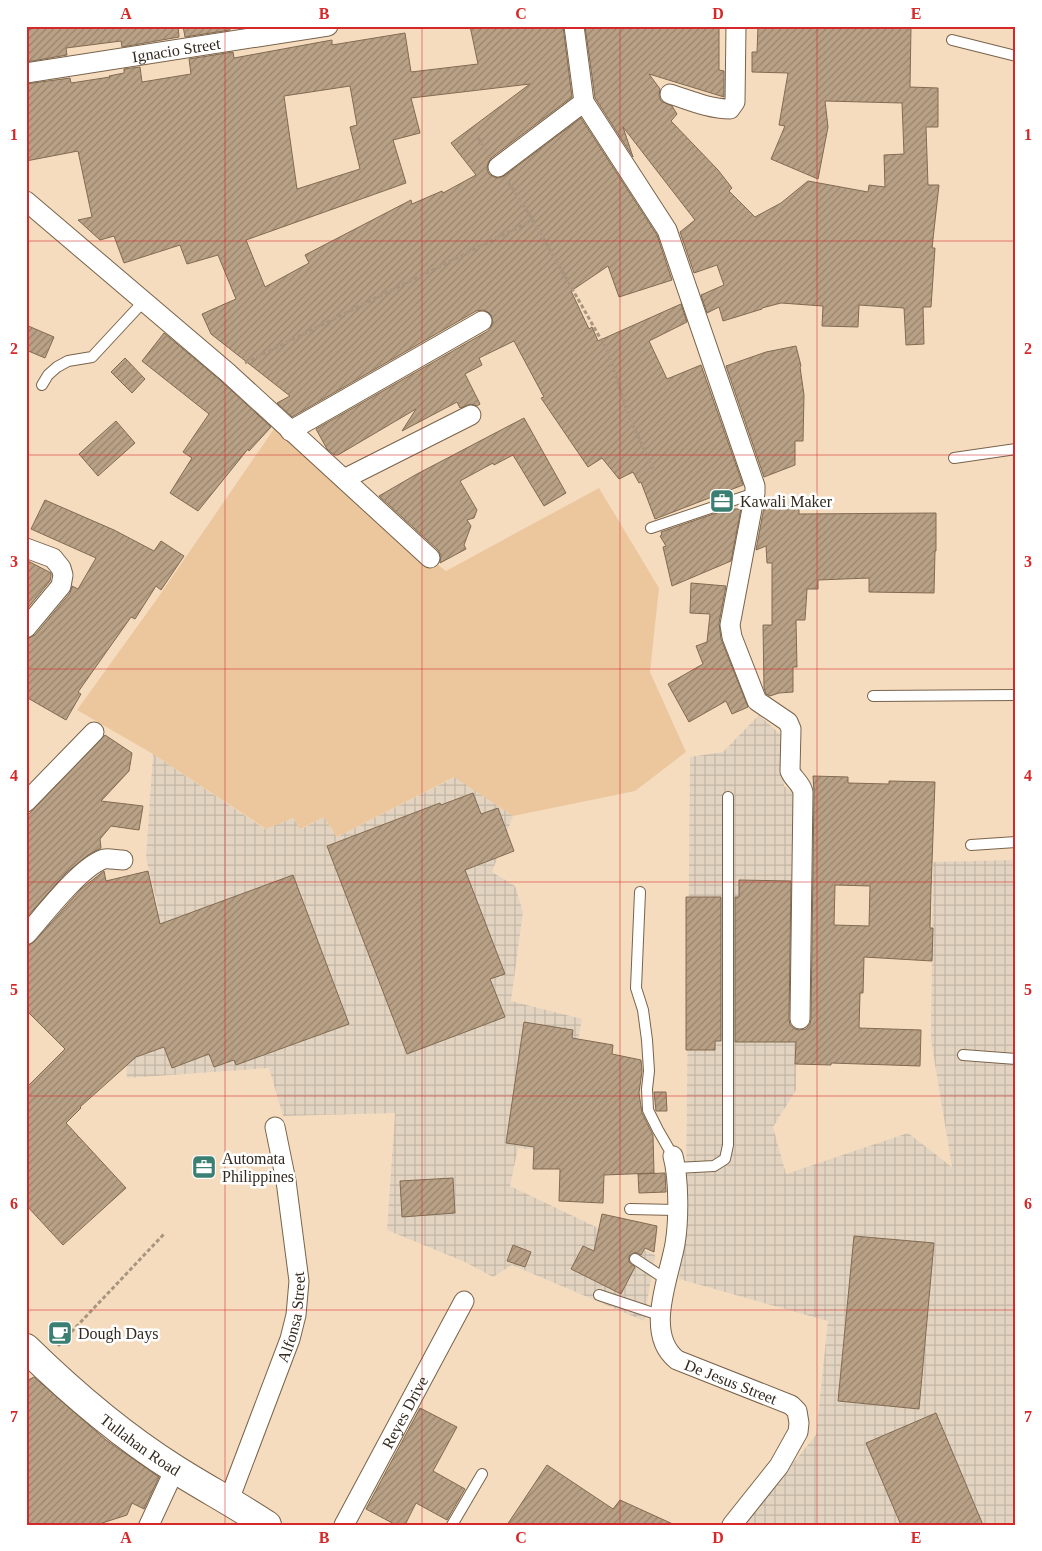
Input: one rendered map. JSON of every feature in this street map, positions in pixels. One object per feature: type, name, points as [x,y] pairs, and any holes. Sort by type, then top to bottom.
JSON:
[{"type":"main road","name":"Tullahan Road","points":[[34,1356],[74,1394],[143,1447],[175,1469],[229,1500],[267,1525]]},
{"type":"street","name":"Ignacio Street","points":[[26,73],[328,26]]},
{"type":"street","points":[[574,26],[584,102],[668,230],[752,477],[755,493],[730,625],[732,637],[757,701],[788,722],[791,729],[790,771],[802,787],[803,792],[800,1019]]},
{"type":"street","points":[[670,94],[720,109],[730,109],[735,102],[736,26]]},
{"type":"street","points":[[498,167],[584,102]]},
{"type":"street","points":[[26,202],[227,372],[430,558]]},
{"type":"street","points":[[290,431],[482,321]]},
{"type":"street","points":[[344,480],[471,415]]},
{"type":"street","points":[[26,548],[53,558],[61,568],[63,575],[61,586],[26,628]]},
{"type":"street","points":[[26,802],[94,732]]},
{"type":"street","points":[[26,935],[88,868],[105,859],[123,860]]},
{"type":"street","name":"Alfonsa Street","points":[[229,1500],[290,1339],[296,1315],[299,1281],[296,1246],[286,1181],[274,1127]]},
{"type":"street","name":"De Jesus Street","points":[[674,1162],[675,1243],[659,1315],[668,1353],[677,1360],[791,1405],[797,1411],[799,1423],[798,1432],[779,1466],[732,1525]]},
{"type":"street","name":"Reyes Drive","points":[[344,1525],[464,1301]]},
{"type":"street","points":[[149,1525],[175,1469]]},
{"type":"lane","points":[[952,40],[1016,56]]},
{"type":"lane","points":[[42,385],[57,367],[68,362],[92,357],[144,301]]},
{"type":"lane","points":[[954,458],[1016,449]]},
{"type":"lane","points":[[651,528],[755,493]]},
{"type":"lane","points":[[873,696],[1016,694]]},
{"type":"lane","points":[[640,892],[636,988],[643,1010],[647,1040],[649,1071],[647,1089],[648,1110],[674,1162],[714,1166],[725,1159],[728,1145],[728,797]]},
{"type":"lane","points":[[971,845],[1016,842]]},
{"type":"lane","points":[[962,1055],[1016,1059]]},
{"type":"lane","points":[[630,1209],[676,1210]]},
{"type":"lane","points":[[635,1260],[667,1280]]},
{"type":"lane","points":[[599,1296],[659,1315]]},
{"type":"lane","points":[[452,1525],[482,1474]]},
{"type":"path","points":[[478,138],[533,220],[607,350],[629,416],[653,469]]},
{"type":"path","points":[[227,372],[533,220]]},
{"type":"path","points":[[34,1356],[164,1234]]},
{"type":"shaded area","points":[[276,426],[404,540],[446,571],[599,488],[659,588],[650,672],[686,752],[635,791],[513,816],[454,777],[337,837],[324,817],[300,829],[293,818],[266,829],[153,754],[77,710],[157,599]]},
{"type":"shaded area","points":[[759,715],[782,736],[784,786],[797,796],[796,1090],[773,1127],[786,1174],[908,1133],[952,1167],[931,1040],[933,862],[1016,860],[1016,1525],[742,1525],[816,1435],[828,1321],[679,1279],[686,1204],[690,757],[723,752]]},
{"type":"shaded area","points":[[153,754],[265,829],[293,818],[301,829],[324,817],[337,837],[455,777],[513,816],[492,872],[515,886],[523,912],[511,1001],[582,1019],[557,1152],[518,1148],[510,1186],[655,1255],[644,1321],[512,1265],[493,1277],[465,1262],[387,1230],[395,1113],[283,1116],[269,1068],[127,1078],[117,921],[159,911],[146,858]]},
{"type":"building","points":[[44,26],[178,26],[179,37],[122,47],[121,41],[66,48],[67,55],[26,62],[26,30]]},
{"type":"building","points":[[183,26],[229,26],[230,30],[185,37]]},
{"type":"building","points":[[470,26],[563,26],[572,97],[491,158],[487,169],[489,174],[494,177],[504,176],[581,118],[657,235],[672,280],[619,297],[608,266],[571,291],[589,329],[592,327],[598,341],[681,304],[687,322],[649,341],[667,379],[701,365],[743,485],[655,519],[641,482],[639,483],[633,472],[619,479],[602,458],[588,467],[541,398],[544,397],[514,341],[479,358],[482,365],[465,374],[480,404],[477,406],[471,404],[460,408],[457,402],[402,431],[416,409],[338,455],[334,455],[327,449],[316,429],[488,331],[493,322],[491,315],[483,310],[476,311],[292,417],[277,403],[290,396],[211,334],[202,314],[236,299],[218,255],[187,264],[180,245],[124,263],[114,236],[100,240],[78,220],[92,217],[78,151],[26,161],[26,84],[70,78],[71,83],[110,77],[124,73],[124,69],[140,67],[142,82],[191,74],[189,59],[233,52],[234,58],[332,40],[332,45],[405,33],[411,72],[478,64]],"holes":[[[530,84],[451,143],[476,175],[443,193],[442,191],[412,204],[411,200],[305,255],[309,263],[265,287],[246,240],[406,183],[393,140],[420,133],[411,98]],[[350,86],[357,125],[350,127],[360,169],[297,189],[284,96]]]},
{"type":"building","points":[[585,26],[719,26],[719,70],[724,71],[724,97],[649,74],[660,89],[659,96],[661,101],[672,106],[677,114],[671,121],[718,170],[732,188],[729,191],[755,217],[781,203],[808,181],[868,192],[869,185],[885,187],[884,155],[904,154],[902,103],[825,101],[828,127],[818,179],[771,159],[785,126],[779,125],[788,73],[752,72],[752,52],[757,52],[758,26],[911,26],[910,87],[938,88],[938,127],[926,127],[928,185],[939,185],[932,248],[935,248],[931,307],[923,307],[924,344],[906,345],[904,308],[859,305],[858,327],[822,326],[823,306],[781,303],[723,321],[719,307],[707,313],[701,295],[724,285],[717,265],[694,273],[680,232],[695,220],[623,127],[633,157],[595,98]]},
{"type":"building","points":[[26,325],[54,337],[45,358],[26,350]]},
{"type":"building","points":[[164,333],[220,380],[271,427],[249,451],[248,449],[198,511],[170,493],[192,458],[183,452],[209,414],[142,361]]},
{"type":"building","points":[[796,346],[801,366],[804,395],[803,441],[795,441],[795,465],[764,477],[726,366],[766,352]]},
{"type":"building","points":[[125,358],[145,379],[132,393],[111,372]]},
{"type":"building","points":[[524,418],[566,493],[544,506],[513,455],[494,465],[493,463],[460,481],[477,510],[474,518],[467,520],[471,526],[464,545],[466,549],[440,563],[441,555],[438,550],[379,496]]},
{"type":"building","points":[[116,421],[135,443],[98,476],[79,454]]},
{"type":"building","points":[[45,500],[114,530],[154,551],[161,541],[184,556],[161,590],[156,586],[135,619],[131,617],[78,692],[81,694],[66,720],[26,697],[26,639],[35,635],[70,593],[72,586],[78,589],[96,558],[31,529]]},
{"type":"building","points":[[799,505],[799,514],[936,513],[934,593],[869,592],[869,578],[818,580],[818,589],[807,589],[805,620],[796,620],[797,667],[793,667],[793,692],[770,696],[766,694],[764,688],[763,625],[772,625],[772,563],[767,563],[766,546],[756,550],[764,507]]},
{"type":"building","points":[[728,509],[741,509],[731,561],[672,586],[663,547],[666,546],[660,536],[662,535],[661,532]]},
{"type":"building","points":[[26,560],[51,573],[51,576],[50,581],[26,610]]},
{"type":"building","points":[[691,583],[726,586],[719,623],[721,639],[748,707],[732,714],[726,701],[689,722],[668,684],[703,664],[696,646],[707,642],[710,614],[690,613]]},
{"type":"building","points":[[105,735],[132,753],[129,771],[101,801],[143,806],[139,830],[111,826],[100,839],[101,848],[88,855],[66,873],[26,918],[26,817]]},
{"type":"building","points":[[813,776],[848,777],[848,783],[889,784],[889,781],[935,782],[930,928],[933,928],[932,961],[864,957],[863,993],[860,993],[859,1028],[921,1030],[920,1066],[831,1063],[831,1065],[795,1064],[796,1042],[735,1042],[735,897],[739,897],[739,880],[791,881],[789,1019],[790,1025],[799,1030],[806,1029],[810,1024]],"holes":[[[835,885],[870,886],[869,926],[834,925]]]},
{"type":"building","points":[[473,793],[481,814],[498,808],[514,851],[465,870],[505,974],[490,979],[505,1017],[407,1054],[327,846],[440,803],[441,805]]},
{"type":"building","points":[[104,871],[106,881],[148,871],[160,924],[293,875],[349,1024],[236,1065],[234,1060],[214,1067],[209,1054],[172,1068],[164,1047],[136,1057],[80,1107],[66,1123],[126,1188],[63,1245],[26,1205],[26,1088],[65,1049],[26,1010],[26,946],[34,942],[81,889]]},
{"type":"building","points":[[686,897],[721,897],[721,1041],[715,1041],[715,1050],[686,1050]]},
{"type":"building","points":[[524,1022],[573,1030],[572,1038],[613,1045],[612,1054],[641,1060],[642,1071],[639,1093],[642,1113],[653,1135],[654,1173],[604,1175],[603,1203],[559,1201],[560,1169],[533,1169],[534,1147],[506,1143]]},
{"type":"building","points":[[654,1092],[666,1092],[667,1111],[656,1111]]},
{"type":"building","points":[[665,1173],[666,1192],[639,1193],[638,1174]]},
{"type":"building","points":[[453,1178],[455,1213],[402,1217],[400,1181]]},
{"type":"building","points":[[602,1214],[657,1226],[654,1252],[645,1248],[641,1255],[635,1252],[629,1256],[629,1262],[635,1267],[621,1294],[571,1269],[583,1246],[594,1251]]},
{"type":"building","points":[[854,1236],[934,1243],[919,1409],[838,1401]]},
{"type":"building","points":[[513,1245],[531,1252],[525,1267],[507,1261]]},
{"type":"building","points":[[34,1377],[106,1440],[159,1477],[144,1509],[132,1503],[127,1515],[96,1525],[26,1525],[26,1381]]},
{"type":"building","points":[[420,1408],[457,1427],[433,1471],[465,1489],[447,1520],[416,1503],[405,1525],[396,1525],[366,1509]]},
{"type":"building","points":[[936,1413],[983,1525],[901,1525],[866,1443]]},
{"type":"building","points":[[547,1465],[613,1509],[620,1500],[675,1525],[507,1525]]},
{"type":"place","name":"Kawali Maker","points":[[722,501]]},
{"type":"place","name":"Automata Philippines","points":[[204,1167]]},
{"type":"place","name":"Dough Days","points":[[60,1333]]}]
